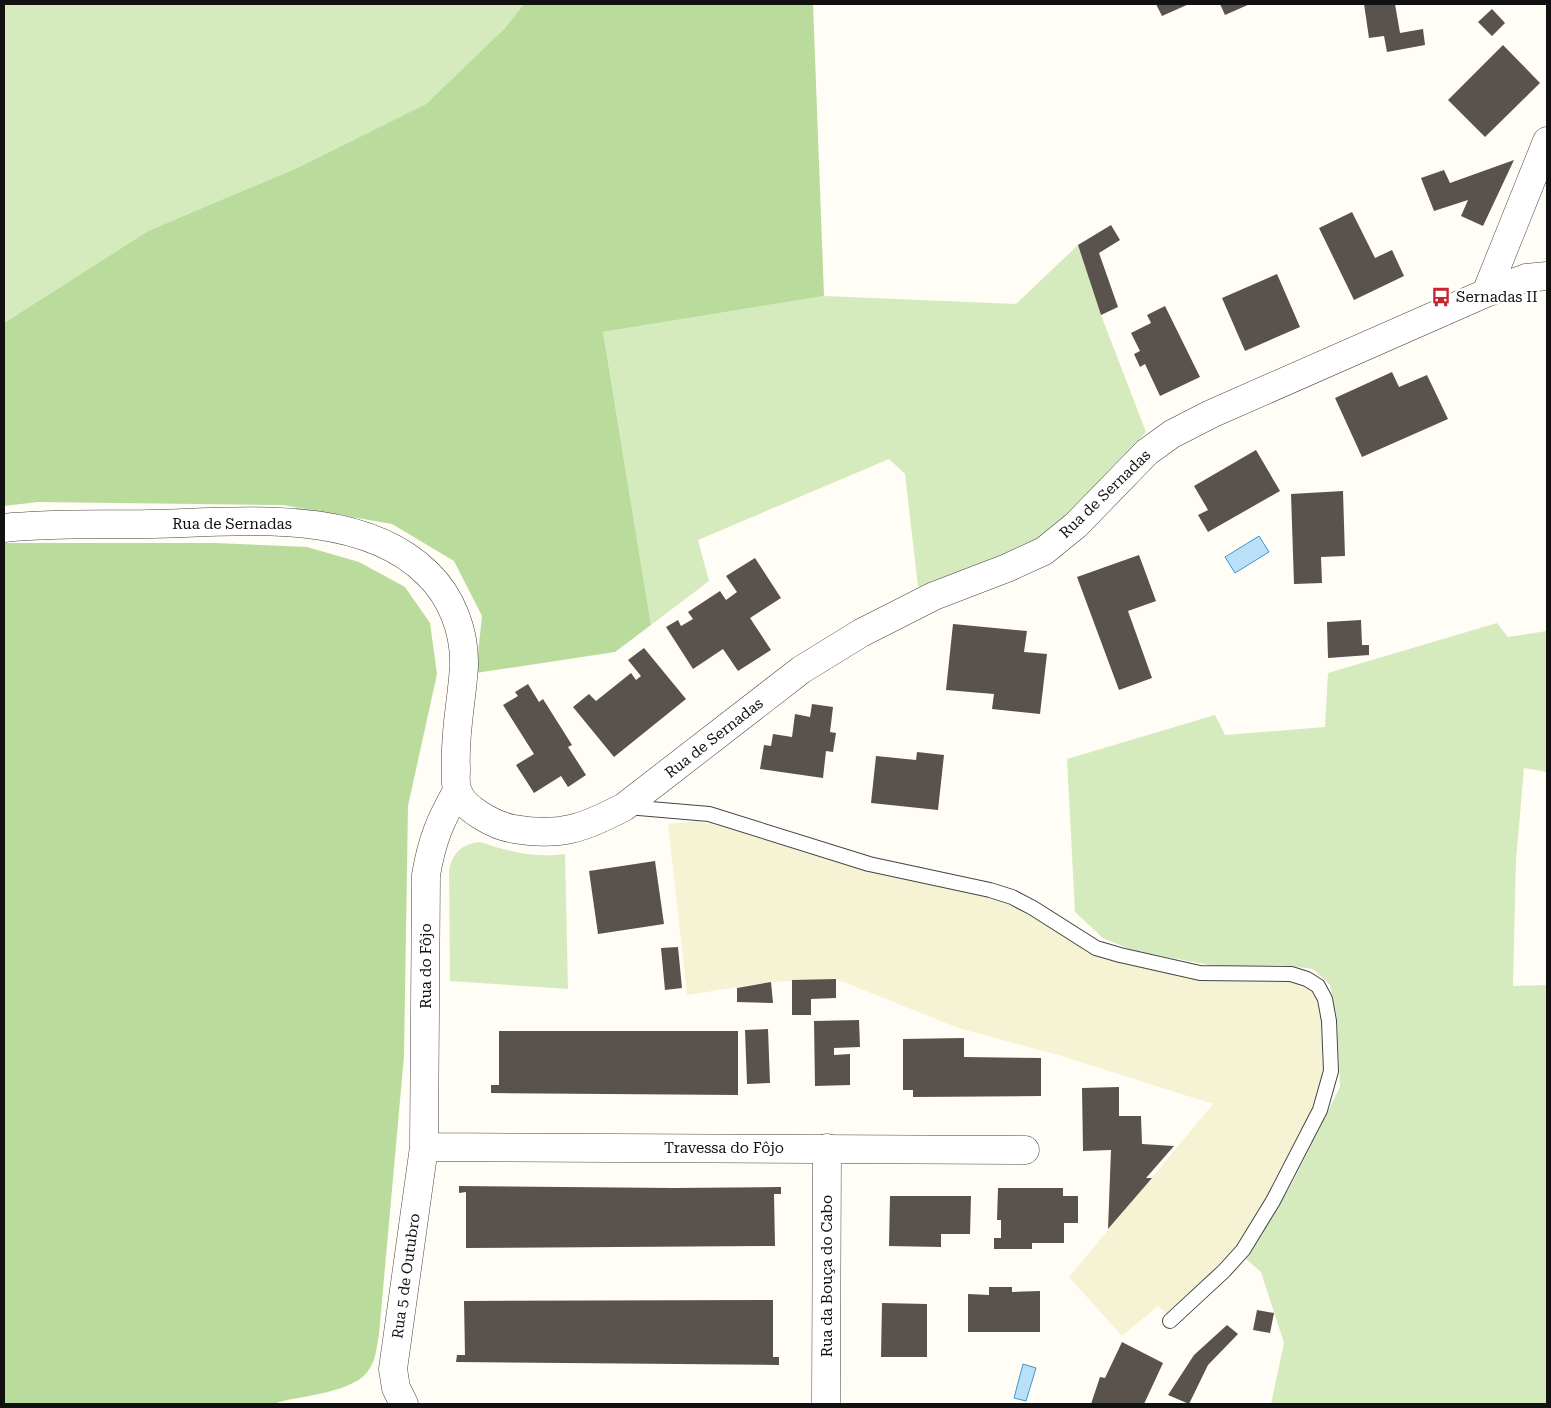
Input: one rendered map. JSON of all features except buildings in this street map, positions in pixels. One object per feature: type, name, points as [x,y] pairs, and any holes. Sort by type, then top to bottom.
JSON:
[{"type":"street","points":[[1486,293],[1547,141]]},
{"type":"street","name":"Rua de Sernadas","points":[[4,528],[271,521],[321,526],[361,535],[394,549],[428,574],[447,599],[460,625],[464,665],[454,741],[457,791],[477,815],[504,828],[540,834],[565,831],[596,821],[624,807],[794,675],[860,633],[934,596],[1008,568],[1044,551],[1076,525],[1147,452],[1172,434],[1211,414],[1486,293],[1526,278],[1547,276]]},
{"type":"street","name":"Rua do Fôjo","points":[[424,1147],[426,875],[432,844],[441,819],[457,791]]},
{"type":"street","name":"Travessa do Fôjo","points":[[424,1147],[1025,1150]]},
{"type":"street","name":"Rua 5 de Outubro","points":[[404,1404],[396,1388],[393,1369],[424,1147]]},
{"type":"street","name":"Rua da Bouça do Cabo","points":[[826,1404],[827,1148]]},
{"type":"lane","points":[[624,807],[709,814],[869,864],[990,890],[1012,897],[1033,908],[1096,948],[1120,955],[1200,973],[1291,974],[1307,979],[1318,986],[1325,999],[1331,1054],[1330,1077],[1320,1110],[1273,1200],[1242,1250],[1224,1271],[1170,1321]]},
{"type":"shaded area","points":[[698,821],[807,850],[873,872],[964,891],[1016,905],[1097,956],[1217,981],[1282,979],[1301,983],[1314,993],[1323,1012],[1324,1076],[1314,1110],[1282,1174],[1236,1250],[1167,1314],[1158,1306],[1122,1336],[1069,1277],[1213,1104],[1058,1055],[958,1028],[836,979],[771,982],[687,995],[668,824]]},
{"type":"green space","points":[[4,4],[524,4],[505,28],[426,104],[297,168],[148,231],[4,323]]},
{"type":"green space","points":[[524,4],[813,4],[824,296],[603,332],[651,625],[615,652],[476,673],[482,616],[454,561],[392,524],[283,505],[38,502],[4,506],[4,323],[148,231],[297,168],[426,104],[505,28]]},
{"type":"green space","points":[[1078,245],[1101,315],[1146,432],[1047,534],[986,563],[918,587],[905,474],[889,459],[698,540],[709,581],[651,625],[603,332],[824,296],[1016,304]]},
{"type":"green space","points":[[4,543],[215,543],[307,547],[359,562],[405,587],[430,623],[437,674],[408,806],[404,1056],[379,1334],[376,1352],[370,1368],[363,1377],[353,1383],[326,1392],[272,1404],[4,1404]]},
{"type":"green space","points":[[1497,623],[1508,637],[1547,631],[1547,772],[1524,768],[1516,860],[1513,986],[1547,985],[1547,1404],[1271,1404],[1284,1343],[1261,1272],[1246,1259],[1294,1180],[1340,1087],[1337,1018],[1330,985],[1313,969],[1281,965],[1214,966],[1132,950],[1103,938],[1075,912],[1067,759],[1215,715],[1225,735],[1325,727],[1328,673]]},
{"type":"green space","points":[[480,842],[532,855],[565,854],[568,989],[450,981],[450,865],[455,854],[463,847]]},
{"type":"water","points":[[1259,536],[1269,552],[1235,573],[1225,557]]},
{"type":"water","points":[[1023,1364],[1036,1368],[1026,1401],[1014,1398]]},
{"type":"place","name":"Sernadas II","points":[[1441,297]]}]
